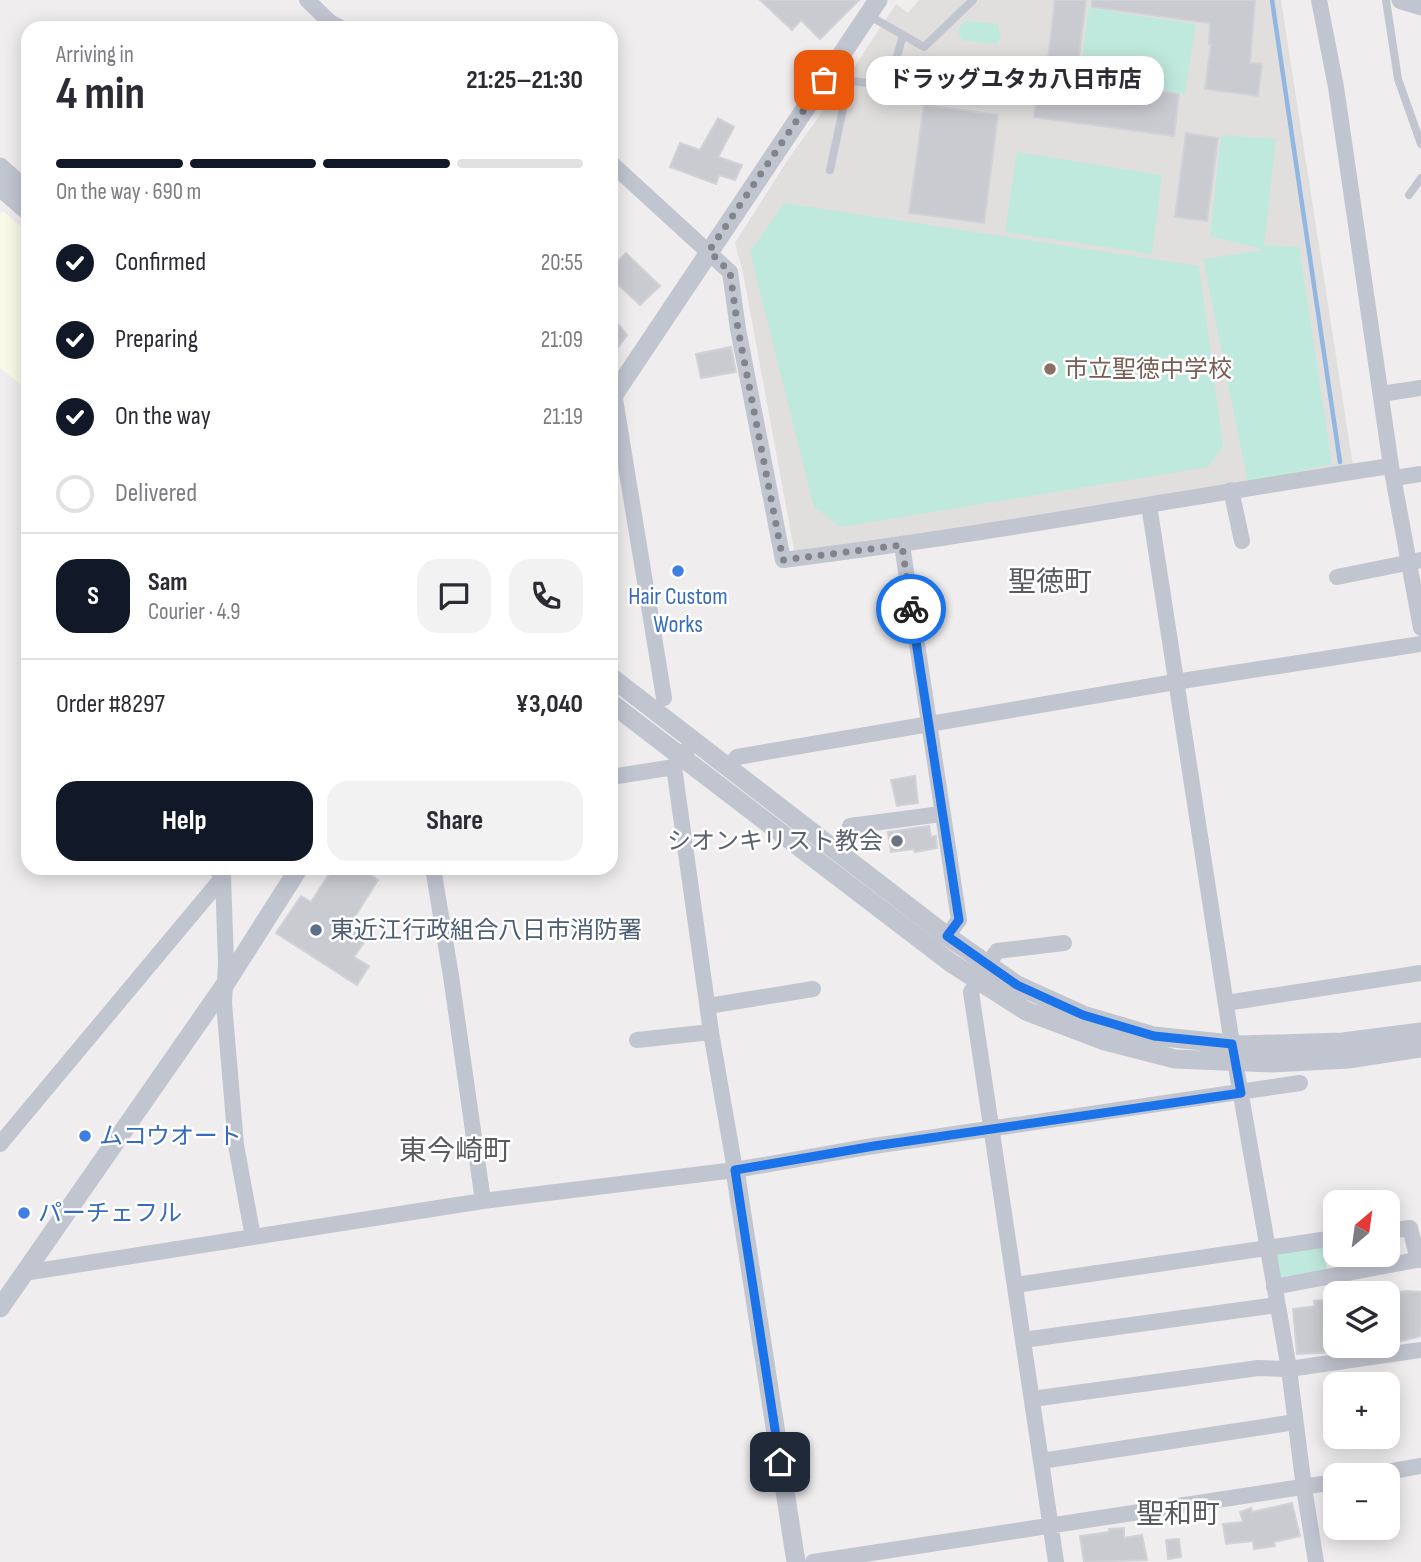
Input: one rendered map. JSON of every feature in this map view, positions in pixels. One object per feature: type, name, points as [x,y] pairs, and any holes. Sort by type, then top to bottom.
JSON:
[{"type":"street","points":[[307,0],[329,21]]},
{"type":"street","points":[[1319,0],[1336,87],[1392,472],[1415,561],[1421,628]]},
{"type":"street","points":[[1401,0],[1421,6]]},
{"type":"street","points":[[618,387],[873,8]]},
{"type":"street","points":[[0,167],[21,185]]},
{"type":"street","points":[[618,169],[730,272],[738,329],[783,560],[902,545],[1231,490],[1392,472],[1421,474]]},
{"type":"street","points":[[0,187],[21,205]]},
{"type":"street","points":[[1381,394],[1421,388]]},
{"type":"street","points":[[618,431],[664,698]]},
{"type":"street","points":[[1231,490],[1242,541]]},
{"type":"street","points":[[1149,505],[1234,1053],[1289,1369],[1294,1422],[1317,1562]]},
{"type":"street","points":[[902,545],[959,920],[947,936]]},
{"type":"street","points":[[1337,577],[1415,561]]},
{"type":"street","points":[[729,768],[737,757],[1175,682],[1421,644]]},
{"type":"street","points":[[618,685],[683,755],[729,768],[947,936],[984,972]]},
{"type":"street","points":[[618,708],[683,755],[951,963],[984,972],[1083,1015],[1154,1036],[1272,1063],[1348,1059],[1421,1048]]},
{"type":"street","points":[[618,776],[683,755]]},
{"type":"street","points":[[683,755],[711,1032],[796,1562]]},
{"type":"street","points":[[850,827],[941,814]]},
{"type":"street","points":[[0,1144],[217,875]]},
{"type":"street","points":[[219,875],[236,1145],[254,1237]]},
{"type":"street","points":[[0,1306],[224,985],[295,875]]},
{"type":"street","points":[[434,875],[452,976],[483,1202]]},
{"type":"street","points":[[1056,1562],[971,992],[998,951],[1063,943]]},
{"type":"street","points":[[1226,1003],[1421,973]]},
{"type":"street","points":[[708,1006],[813,989]]},
{"type":"street","points":[[637,1041],[711,1032]]},
{"type":"street","points":[[1234,1053],[1421,1032]]},
{"type":"street","points":[[24,1273],[483,1202],[735,1170],[874,1146],[1300,1083]]},
{"type":"street","points":[[1274,1287],[1420,1259],[1410,1228],[1400,1229]]},
{"type":"street","points":[[1015,1285],[1323,1240]]},
{"type":"street","points":[[1023,1340],[1276,1305]]},
{"type":"street","points":[[1032,1399],[1258,1368],[1289,1369],[1421,1350]]},
{"type":"street","points":[[1041,1461],[1294,1422]]},
{"type":"street","points":[[1400,1470],[1421,1466]]},
{"type":"street","points":[[813,1562],[1323,1484]]},
{"type":"lane","points":[[873,8],[903,35],[924,47],[973,0]]},
{"type":"lane","points":[[1386,0],[1398,79],[1421,144]]},
{"type":"lane","points":[[830,170],[849,81],[889,85],[903,35]]},
{"type":"lane","points":[[1409,195],[1421,178]]},
{"type":"shaded area","name":"市立聖徳中学校","points":[[919,0],[1281,0],[1353,466],[795,555],[743,273],[735,243],[789,158],[896,4],[908,13]]},
{"type":"shaded area","points":[[3,211],[21,227],[21,384],[0,368],[0,214]]},
{"type":"green space","points":[[1089,8],[1196,24],[1185,94],[1079,77]]},
{"type":"green space","points":[[966,21],[998,24],[1001,38],[996,44],[962,40],[958,32]]},
{"type":"green space","points":[[1221,135],[1276,139],[1264,245],[1299,247],[1332,464],[1248,483],[1203,259],[1266,250],[1210,236]]},
{"type":"green space","points":[[1017,152],[1162,175],[1152,254],[1005,232]]},
{"type":"green space","points":[[784,203],[1199,266],[1223,446],[1208,467],[841,527],[814,507],[750,252]]},
{"type":"green space","points":[[1322,1244],[1323,1267],[1327,1270],[1278,1278],[1273,1253]]},
{"type":"building","points":[[760,0],[859,0],[820,39],[801,20],[792,30]]},
{"type":"building","points":[[1055,0],[1086,0],[1076,79],[1179,94],[1174,136],[1034,117],[1039,75],[1046,76]]},
{"type":"building","points":[[1092,0],[1255,0],[1250,63],[1262,64],[1258,96],[1205,89],[1211,44],[1210,23],[1092,7]]},
{"type":"building","points":[[924,105],[998,115],[984,223],[909,213]]},
{"type":"building","points":[[718,118],[734,127],[718,157],[742,165],[735,180],[719,175],[716,184],[670,167],[680,143],[700,150]]},
{"type":"building","points":[[1186,133],[1218,138],[1207,221],[1175,217]]},
{"type":"building","points":[[626,253],[660,286],[640,305],[618,285],[618,261]]},
{"type":"building","points":[[618,324],[627,335],[618,347]]},
{"type":"building","points":[[731,347],[736,372],[701,378],[696,354]]},
{"type":"building","points":[[915,776],[918,803],[897,806],[891,780]]},
{"type":"building","points":[[929,826],[931,837],[936,836],[937,848],[891,852],[888,832]]},
{"type":"building","name":"東近江行政組合八日市消防署","points":[[328,875],[370,875],[378,880],[349,926],[367,938],[354,957],[369,966],[357,985],[276,933],[301,896],[311,902]]},
{"type":"building","points":[[1400,1292],[1421,1292],[1421,1336],[1400,1341]]},
{"type":"building","points":[[1323,1300],[1323,1353],[1297,1354],[1293,1309],[1315,1306],[1314,1301]]},
{"type":"building","points":[[1292,1503],[1300,1536],[1274,1542],[1275,1546],[1254,1549],[1253,1541],[1226,1544],[1223,1524],[1243,1522],[1240,1512]]},
{"type":"building","points":[[1124,1528],[1124,1538],[1142,1535],[1147,1560],[1084,1562],[1080,1536]]},
{"type":"building","points":[[1179,1539],[1181,1557],[1168,1559],[1166,1540]]},
{"type":"waterway","points":[[1272,0],[1340,462]]},
{"type":"way so far","points":[[824,80],[709,251],[730,272],[738,329],[783,560],[902,545],[911,609]]},
{"type":"place","name":"ドラッグユタカ八日市店","points":[[824,80]]},
{"type":"place","name":"市立聖徳中学校","points":[[1050,369]]},
{"type":"place","name":"Hair Custom Works","points":[[678,571]]},
{"type":"place","name":"シオンキリスト教会","points":[[897,841]]},
{"type":"place","name":"東近江行政組合八日市消防署","points":[[316,930]]},
{"type":"place","name":"ムコウオート","points":[[85,1136]]},
{"type":"place","name":"パーチェフル","points":[[24,1213]]},
{"type":"district","name":"聖徳町","points":[[1050,582]]},
{"type":"district","name":"東今崎町","points":[[455,1151]]},
{"type":"district","name":"聖和町","points":[[1178,1514]]},
{"type":"route","points":[[780,1462],[735,1170],[874,1146],[1241,1093],[1232,1044],[1154,1036],[1083,1015],[1017,985],[947,936],[959,920],[911,609]]}]
